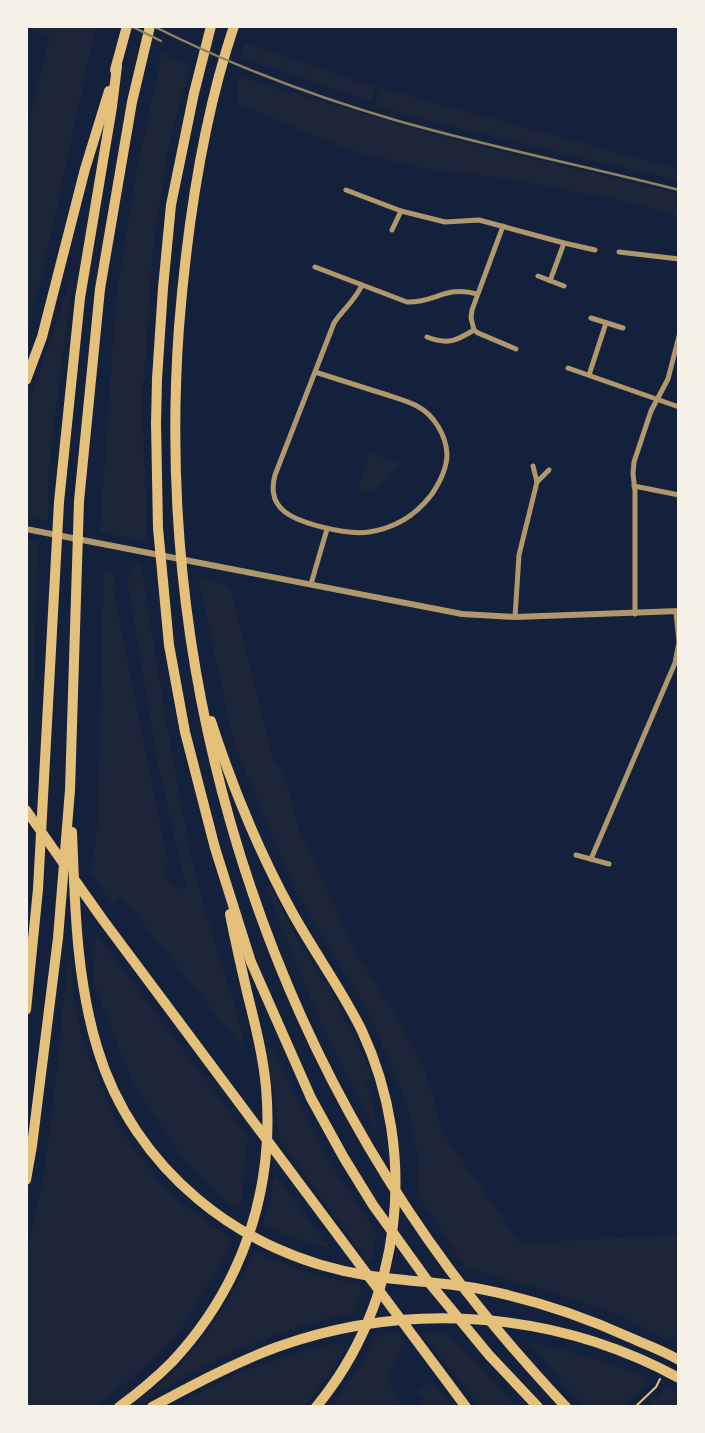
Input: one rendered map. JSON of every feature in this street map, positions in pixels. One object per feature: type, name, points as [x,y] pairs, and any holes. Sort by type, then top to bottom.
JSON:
[{"type":"highway","points":[[26,380],[42,337],[85,169],[127,26]]},
{"type":"highway","points":[[150,26],[130,115],[100,289],[79,502],[75,586],[69,845],[79,961],[97,1049],[109,1080],[141,1137],[183,1187],[233,1226],[260,1241],[297,1258],[365,1275],[440,1283],[508,1295],[557,1308],[608,1327],[679,1360]]},
{"type":"highway","points":[[234,26],[213,102],[197,182],[187,244],[176,371],[178,530],[183,583],[197,678],[212,752],[244,868],[279,964],[320,1056],[369,1146],[430,1241],[502,1336],[566,1407]]},
{"type":"highway","points":[[120,1407],[171,1363],[221,1297],[242,1256],[254,1220],[267,1136],[265,1086],[259,1044],[215,848],[185,732],[169,645],[158,528],[156,423],[163,288],[171,205],[209,31]]},
{"type":"highway","points":[[26,1010],[36,920],[59,502],[80,298],[117,66]]},
{"type":"highway","points":[[197,678],[223,759],[276,881],[349,1007],[372,1056],[388,1107],[396,1160],[396,1205],[390,1250],[378,1294],[361,1337],[338,1378],[316,1407]]},
{"type":"highway","points":[[26,810],[103,920],[466,1407]]},
{"type":"highway","points":[[26,1180],[69,845]]},
{"type":"highway","points":[[215,848],[250,962],[311,1098],[344,1158],[373,1205],[427,1280],[538,1407]]},
{"type":"highway","points":[[152,1407],[229,1367],[295,1341],[364,1324],[435,1318],[506,1322],[576,1336],[628,1354],[679,1378]]},
{"type":"highway","points":[[630,1338],[679,1367]]},
{"type":"street","points":[[346,190],[401,211],[445,222],[479,220],[596,250]]},
{"type":"street","points":[[393,230],[401,211]]},
{"type":"street","points":[[503,226],[477,294],[471,318],[474,330],[478,333],[516,349]]},
{"type":"street","points":[[550,281],[564,243]]},
{"type":"street","points":[[619,252],[679,259]]},
{"type":"street","points":[[315,267],[407,302],[417,302],[451,291],[464,290],[477,294]]},
{"type":"street","points":[[538,276],[564,286]]},
{"type":"street","points":[[315,372],[417,406],[433,419],[440,430],[447,449],[444,469],[423,505],[402,520],[369,532],[327,529],[286,512],[279,506],[272,485],[315,372],[331,332],[340,314],[353,302],[362,285]]},
{"type":"street","points":[[591,318],[623,327]]},
{"type":"street","points":[[589,375],[606,323]]},
{"type":"street","points":[[427,337],[455,341],[474,330]]},
{"type":"street","points":[[635,614],[634,462],[651,411],[668,379],[679,336]]},
{"type":"street","points":[[568,368],[679,407]]},
{"type":"street","points":[[515,617],[519,555],[537,482],[533,466]]},
{"type":"street","points":[[537,482],[550,470]]},
{"type":"street","points":[[634,486],[679,495]]},
{"type":"street","points":[[26,529],[462,614],[515,617],[678,612],[679,642],[675,663],[591,859]]},
{"type":"street","points":[[311,584],[327,529]]},
{"type":"street","points":[[576,855],[609,864]]},
{"type":"path","points":[[635,1407],[656,1387],[661,1378]]},
{"type":"shaded area","points":[[26,26],[96,26],[26,336],[26,135],[50,38]]},
{"type":"shaded area","points":[[245,43],[376,88],[371,102],[240,57]]},
{"type":"shaded area","points":[[162,53],[190,65],[168,150],[154,236],[142,402],[147,542],[100,532],[116,299],[135,179]]},
{"type":"shaded area","points":[[239,77],[444,137],[679,194],[679,216],[617,200],[516,180],[427,169],[355,152],[239,104]]},
{"type":"shaded area","points":[[380,88],[679,169],[679,181],[409,116],[375,104]]},
{"type":"shaded area","points":[[73,275],[48,474],[48,521],[26,517],[26,411]]},
{"type":"shaded area","points":[[369,453],[401,463],[392,476],[370,491],[358,488]]},
{"type":"shaded area","points":[[26,539],[38,542],[29,793],[26,789]]},
{"type":"shaded area","points":[[137,563],[141,565],[191,857],[239,1021],[244,1050],[120,895],[113,904],[91,873],[97,828],[104,569],[108,568],[115,578],[115,598],[168,864],[163,873],[174,886],[180,889],[186,886],[157,761],[128,583],[132,567]]},
{"type":"shaded area","points":[[198,577],[230,586],[273,759],[281,765],[299,829],[354,949],[402,1026],[426,1073],[442,1131],[520,1243],[679,1235],[679,1332],[668,1341],[619,1315],[466,1268],[417,1195],[419,1159],[407,1105],[368,1011],[295,890],[234,744]]},
{"type":"shaded area","points":[[270,885],[295,935],[331,993],[372,1078],[366,1081],[374,1108],[377,1135],[321,1024],[266,888]]},
{"type":"shaded area","points":[[99,937],[248,1137],[240,1209],[217,1192],[178,1152],[132,1081],[95,986],[92,943]]},
{"type":"shaded area","points":[[71,959],[74,998],[84,1044],[111,1111],[132,1146],[159,1182],[182,1204],[232,1239],[217,1271],[179,1331],[122,1386],[93,1407],[26,1407],[26,1260],[45,1168],[68,961]]},
{"type":"shaded area","points":[[270,1046],[332,1166],[376,1231],[372,1262],[366,1259],[279,1139],[267,1052]]},
{"type":"shaded area","points":[[274,1173],[330,1248],[285,1235],[262,1224],[271,1199]]},
{"type":"shaded area","points":[[259,1254],[322,1277],[358,1284],[362,1291],[354,1312],[252,1344],[206,1365],[133,1406],[187,1358],[227,1302],[252,1256]]},
{"type":"shaded area","points":[[447,1332],[516,1407],[480,1407],[421,1333]]},
{"type":"shaded area","points":[[397,1333],[403,1343],[387,1380],[403,1407],[331,1407],[361,1364],[375,1337]]},
{"type":"shaded area","points":[[343,1342],[343,1353],[304,1407],[174,1407],[234,1375],[283,1357]]},
{"type":"shaded area","points":[[529,1342],[589,1357],[647,1378],[643,1388],[622,1407],[586,1407]]},
{"type":"shaded area","points":[[432,1384],[438,1387],[452,1407],[421,1407],[422,1399],[417,1392]]},
{"type":"shaded area","points":[[666,1387],[679,1392],[679,1407],[646,1407]]},
{"type":"railway","points":[[131,26],[161,41]]},
{"type":"railway","points":[[153,26],[242,67],[364,111],[466,139],[679,190]]}]
